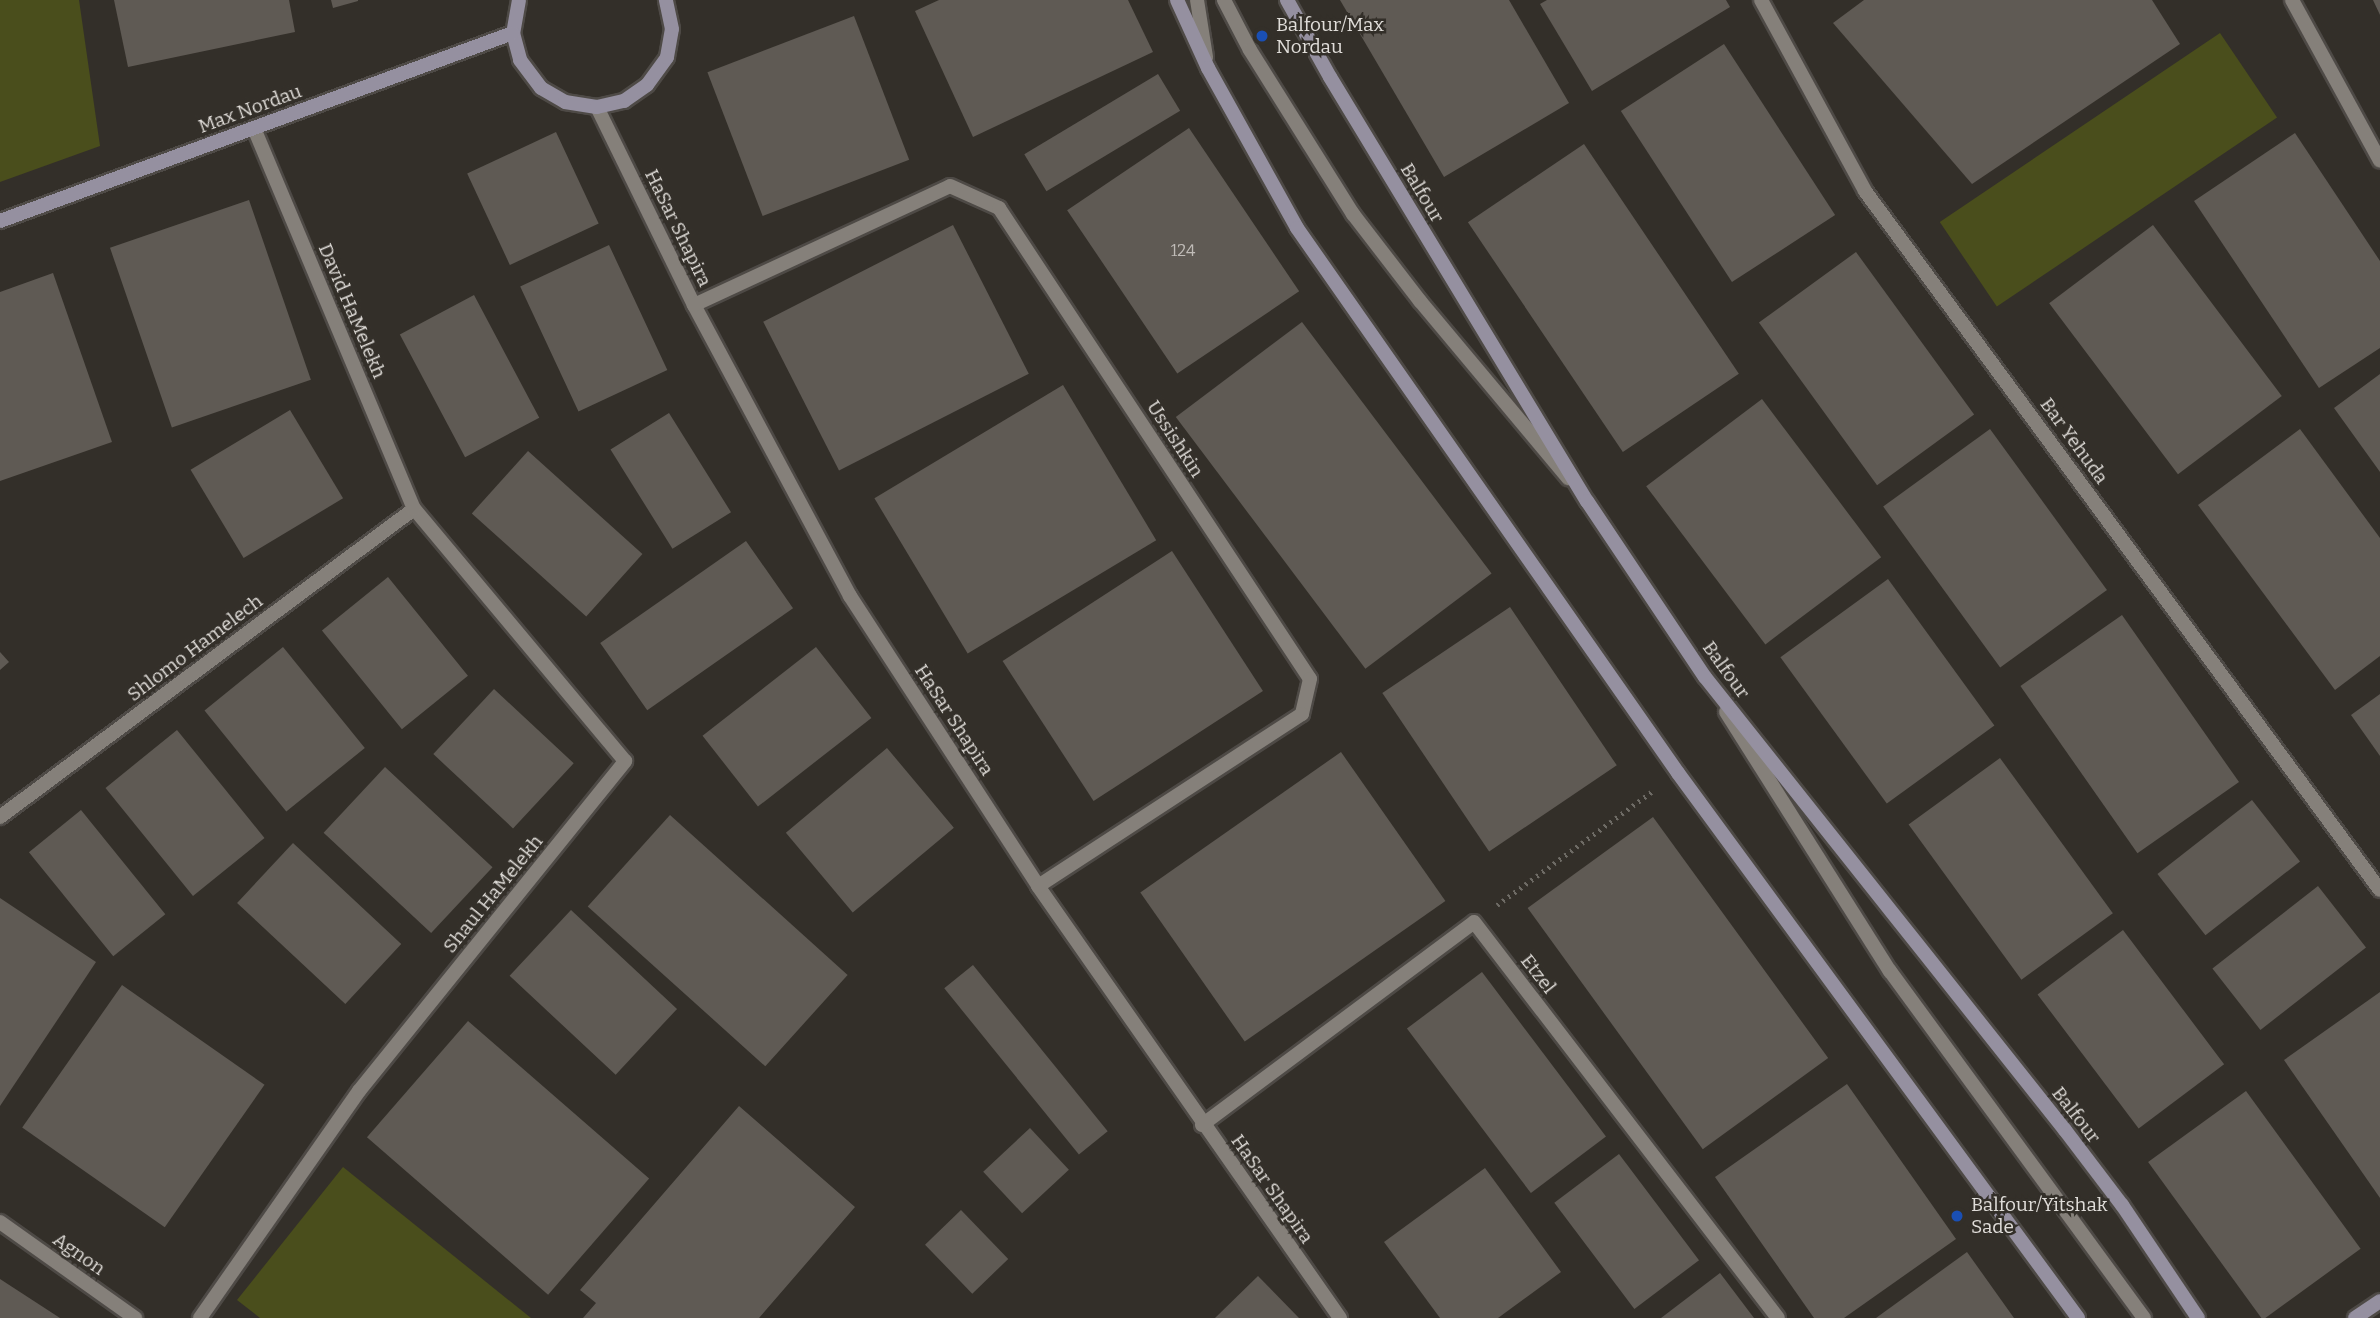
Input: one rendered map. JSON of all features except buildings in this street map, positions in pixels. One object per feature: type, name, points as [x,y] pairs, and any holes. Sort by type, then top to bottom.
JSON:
[{"type":"street","points":[[519,0],[513,33],[520,61],[541,88],[565,102],[597,107],[624,101],[647,85],[667,57],[672,29],[666,0]]},
{"type":"street","points":[[1177,0],[1208,68],[1297,228],[1678,773],[2078,1318]]},
{"type":"street","points":[[1197,0],[1208,68]]},
{"type":"street","points":[[1224,0],[1250,50],[1353,214],[1420,301],[1587,501]]},
{"type":"street","name":"Balfour","points":[[1287,0],[1330,77],[1587,501],[1705,677],[2073,1141],[2122,1205],[2198,1318]]},
{"type":"street","name":"Bar Yehuda","points":[[1761,0],[1865,191],[2380,890]]},
{"type":"street","points":[[2291,0],[2380,161]]},
{"type":"street","name":"Max Nordau","points":[[0,221],[513,33]]},
{"type":"street","name":"HaSar Shapira","points":[[597,107],[694,304],[850,596],[1038,886],[1202,1125],[1340,1318]]},
{"type":"street","name":"David HaMelekh","points":[[254,128],[414,509]]},
{"type":"street","name":"Ussishkin","points":[[694,304],[950,186],[999,208],[1310,679],[1302,714],[1038,886]]},
{"type":"street","name":"Shlomo Hamelech","points":[[0,817],[414,509]]},
{"type":"street","name":"Shaul HaMelekh","points":[[200,1318],[359,1091],[625,761],[414,509]]},
{"type":"street","points":[[1705,677],[1890,971],[2144,1318]]},
{"type":"street","points":[[1202,1125],[1474,922]]},
{"type":"street","name":"Etzel","points":[[1474,922],[1779,1318]]},
{"type":"street","name":"Agnon","points":[[0,1222],[135,1318]]},
{"type":"street","points":[[2355,1318],[2380,1301]]},
{"type":"path","points":[[1474,922],[1678,773]]},
{"type":"green space","points":[[0,0],[79,0],[100,146],[0,182]]},
{"type":"green space","points":[[2220,33],[2277,118],[1997,307],[1940,222]]},
{"type":"green space","points":[[343,1167],[531,1318],[260,1318],[237,1300]]},
{"type":"place","name":"Balfour/Max Nordau","points":[[1262,36]]},
{"type":"place","name":"Balfour/Yitshak Sade","points":[[1957,1216]]}]
